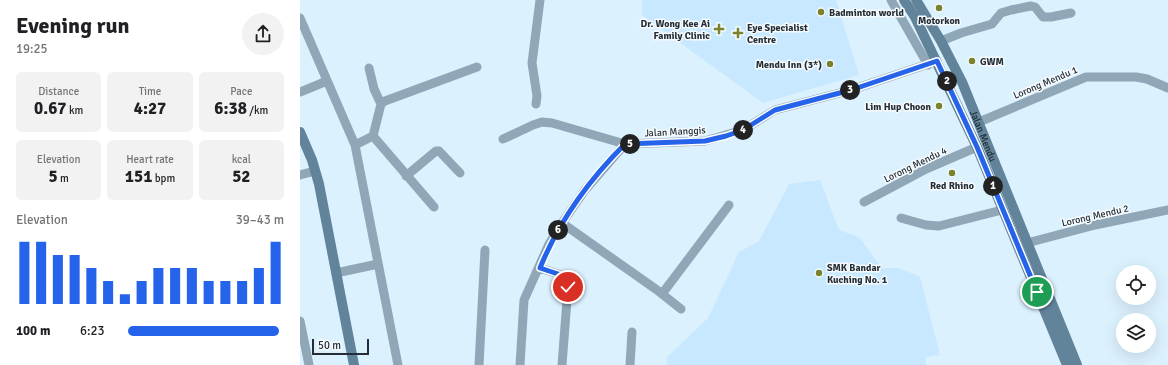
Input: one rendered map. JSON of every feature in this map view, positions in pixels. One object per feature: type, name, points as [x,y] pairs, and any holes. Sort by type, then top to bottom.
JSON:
[{"type":"main road","name":"Jalan Mendu","points":[[904,0],[915,17],[932,63],[977,147],[1067,365]]},
{"type":"main road","name":"Jalan Mendu","points":[[916,0],[941,41],[962,82],[1077,365]]},
{"type":"main road","points":[[300,132],[315,171],[354,365]]},
{"type":"street","points":[[536,104],[537,96],[532,63],[540,0]]},
{"type":"street","points":[[891,0],[932,63]]},
{"type":"street","points":[[941,41],[961,32],[992,24],[1002,13],[1011,10],[1031,6],[1036,7],[1043,17],[1071,13]]},
{"type":"street","points":[[300,18],[355,145],[398,365]]},
{"type":"street","name":"Jalan Manggis","points":[[502,139],[542,122],[552,123],[625,144],[705,141],[743,130],[775,110],[851,90],[932,63]]},
{"type":"street","points":[[381,104],[394,96],[477,67]]},
{"type":"street","points":[[355,145],[373,136],[381,104],[374,89],[369,68]]},
{"type":"street","name":"Lorong Mendu 1","points":[[979,122],[1086,77],[1136,77],[1147,79],[1168,88]]},
{"type":"street","points":[[300,92],[327,81]]},
{"type":"street","points":[[373,136],[406,176],[434,206]]},
{"type":"street","points":[[520,365],[524,300],[550,244],[562,223],[585,190],[625,144]]},
{"type":"street","name":"Lorong Mendu 4","points":[[864,202],[926,169],[977,147]]},
{"type":"street","points":[[406,176],[436,151],[439,151],[460,173]]},
{"type":"street","points":[[300,175],[315,171]]},
{"type":"street","points":[[662,294],[729,205]]},
{"type":"street","points":[[902,218],[926,225],[939,226],[1002,210]]},
{"type":"street","name":"Lorong Mendu 2","points":[[1027,243],[1095,225],[1168,210]]},
{"type":"street","points":[[562,223],[681,309]]},
{"type":"street","points":[[479,365],[485,250]]},
{"type":"street","points":[[336,273],[378,264]]},
{"type":"street","points":[[540,268],[561,275],[568,287],[562,365]]},
{"type":"street","points":[[300,322],[309,365]]},
{"type":"street","points":[[630,365],[632,332]]},
{"type":"shaded area","points":[[642,0],[836,0],[859,75],[763,103],[642,15]]},
{"type":"shaded area","name":"SMK Bandar Kuching No. 1","points":[[820,180],[839,230],[859,237],[882,268],[899,268],[920,277],[940,355],[926,357],[926,365],[667,365],[667,357],[708,318],[739,252],[759,241],[789,184]]},
{"type":"place","name":"Motorkon","points":[[939,8]]},
{"type":"place","name":"Badminton world","points":[[821,12]]},
{"type":"place","name":"Dr. Wong Kee Ai Family Clinic","points":[[719,29]]},
{"type":"place","name":"Eye Specialist Centre","points":[[738,33]]},
{"type":"place","name":"GWM","points":[[972,61]]},
{"type":"place","name":"Mendu Inn (3*)","points":[[830,64]]},
{"type":"place","name":"Lim Hup Choon","points":[[939,106]]},
{"type":"place","name":"Red Rhino","points":[[952,173]]},
{"type":"place","name":"SMK Bandar Kuching No. 1","points":[[819,273]]},
{"type":"route","points":[[568,287],[561,275],[540,268],[550,244],[562,223],[585,190],[625,144],[705,141],[726,136],[743,130],[775,110],[851,90],[937,61],[977,147],[1037,292]]}]
